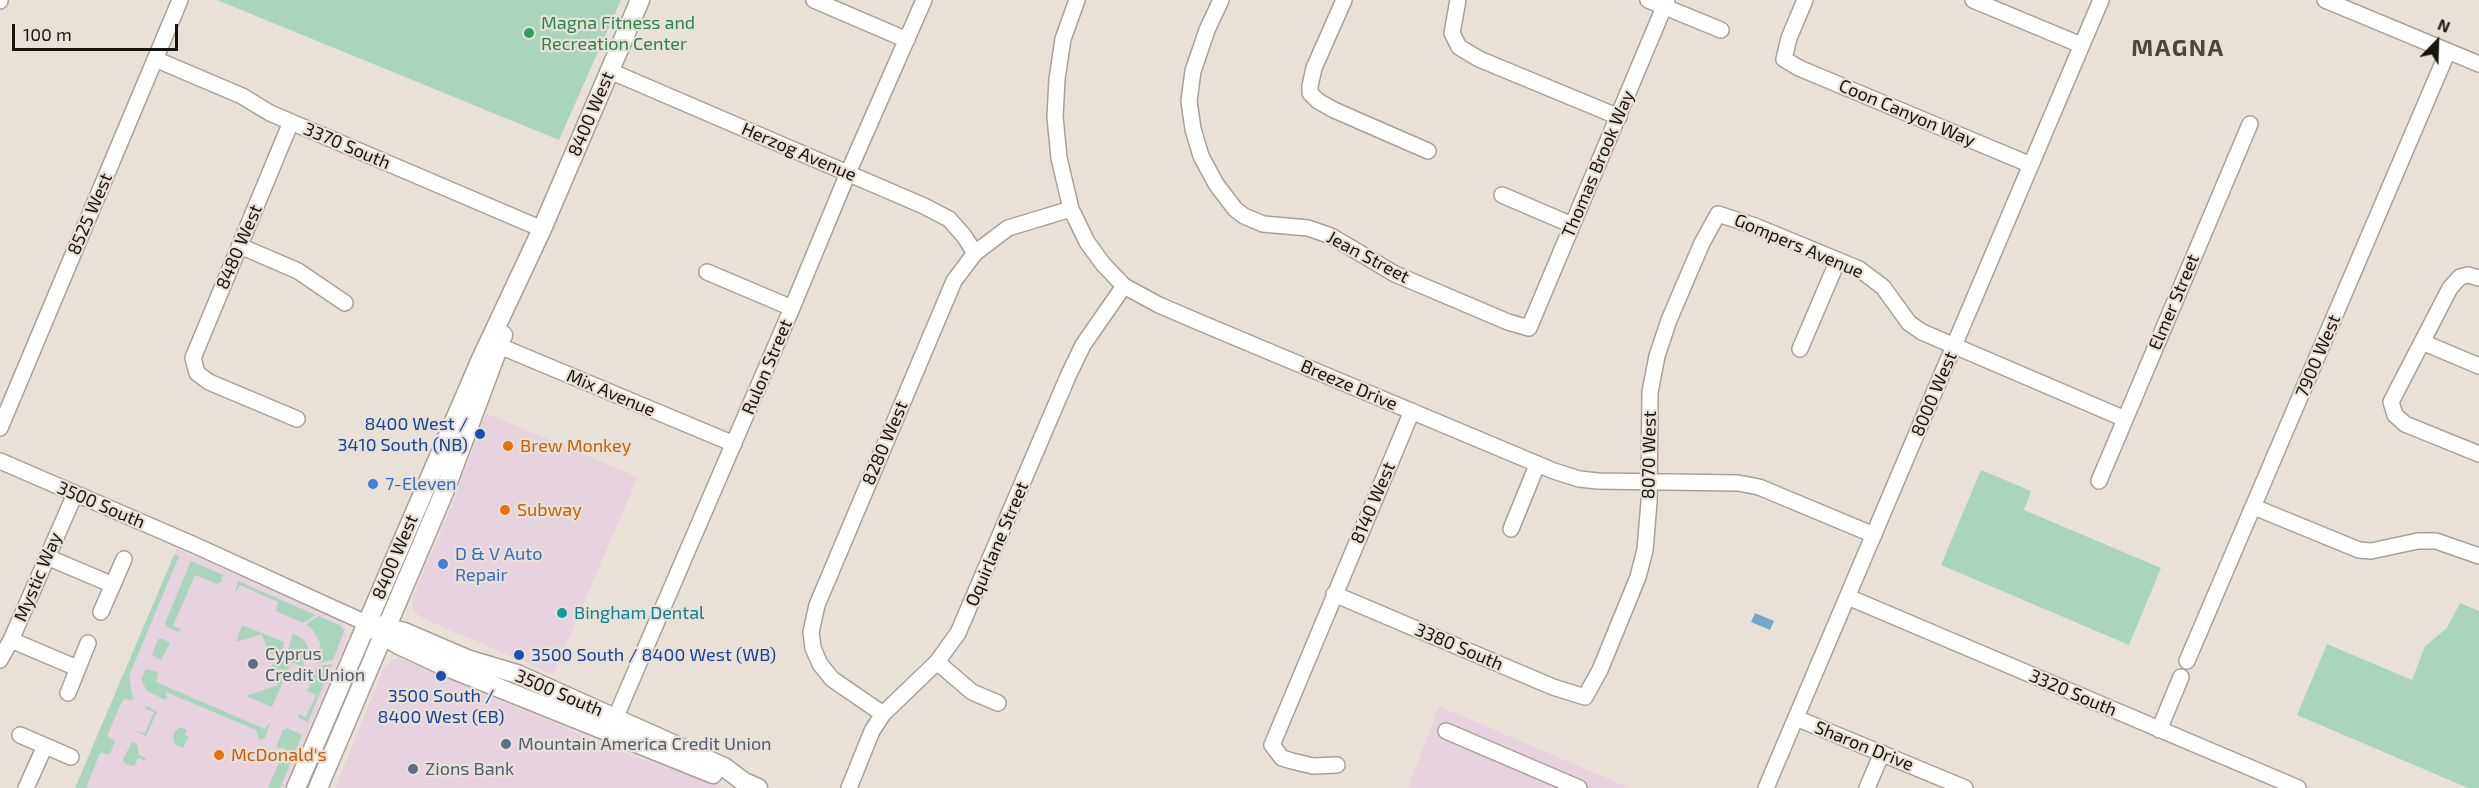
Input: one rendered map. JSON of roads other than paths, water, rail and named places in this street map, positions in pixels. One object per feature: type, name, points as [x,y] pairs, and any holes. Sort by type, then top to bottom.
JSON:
[{"type":"main road","name":"8400 West","points":[[296,788],[366,623],[494,344],[640,0]]},
{"type":"main road","name":"8400 West","points":[[318,788],[462,447],[494,344]]},
{"type":"main road","name":"3500 South","points":[[366,623],[385,631],[442,665],[724,767],[748,786]]},
{"type":"street","name":"8525 West","points":[[0,428],[180,0]]},
{"type":"street","points":[[814,0],[907,40]]},
{"type":"street","name":"Rulon Street","points":[[612,725],[924,0]]},
{"type":"street","name":"Breeze Drive","points":[[1077,0],[1063,39],[1057,79],[1055,117],[1059,158],[1071,209],[1087,242],[1103,264],[1124,286],[1201,323],[1537,465],[1579,479],[1738,483],[1759,486],[1874,536]]},
{"type":"street","name":"Jean Street","points":[[1221,0],[1207,30],[1193,71],[1189,101],[1192,129],[1201,156],[1216,184],[1235,209],[1253,221],[1263,224],[1308,228],[1331,236],[1395,274],[1529,328]]},
{"type":"street","points":[[1344,0],[1314,68],[1310,93],[1318,101],[1334,110],[1428,151]]},
{"type":"street","points":[[1458,0],[1452,33],[1459,47],[1479,59],[1619,117]]},
{"type":"street","points":[[1648,0],[1666,3],[1720,30]]},
{"type":"street","name":"Coon Canyon Way","points":[[1805,0],[1789,38],[1784,59],[1799,68],[2031,165]]},
{"type":"street","points":[[1973,0],[2081,45]]},
{"type":"street","name":"8000 West","points":[[1766,788],[2101,0]]},
{"type":"street","points":[[2325,0],[2479,64]]},
{"type":"street","name":"Thomas Brook Way","points":[[1529,328],[1666,3]]},
{"type":"street","name":"7900 West","points":[[2187,660],[2448,51]]},
{"type":"street","name":"3370 South","points":[[155,59],[242,96],[264,110],[291,122],[542,229]]},
{"type":"street","name":"Herzog Avenue","points":[[610,71],[924,206],[949,219],[975,253]]},
{"type":"street","name":"8480 West","points":[[291,122],[195,351],[194,366],[197,373],[209,382],[297,419]]},
{"type":"street","name":"Elmer Street","points":[[2099,481],[2250,124]]},
{"type":"street","points":[[1502,195],[1572,225]]},
{"type":"street","name":"8280 West","points":[[883,714],[832,679],[820,664],[813,648],[812,618],[954,281],[975,253],[1008,228],[1071,209]]},
{"type":"street","name":"Gompers Avenue","points":[[1718,214],[1755,226],[1859,269],[1877,282],[1909,323],[1922,332],[2125,419]]},
{"type":"street","name":"8070 West","points":[[1585,697],[1600,670],[1638,577],[1646,534],[1650,392],[1657,356],[1669,320],[1702,243],[1718,214]]},
{"type":"street","points":[[240,246],[298,271],[345,303]]},
{"type":"street","points":[[1800,349],[1838,260]]},
{"type":"street","points":[[707,272],[792,308]]},
{"type":"street","points":[[2479,278],[2468,275],[2455,281],[2393,395],[2392,409],[2398,419],[2405,423],[2479,454]]},
{"type":"street","name":"Oquirlane Street","points":[[849,788],[872,731],[883,714],[948,649],[966,616],[1083,345],[1124,286]]},
{"type":"street","points":[[2422,342],[2479,366]]},
{"type":"street","name":"Mix Avenue","points":[[494,344],[734,444]]},
{"type":"street","name":"8140 West","points":[[1337,765],[1313,766],[1282,758],[1272,745],[1412,411]]},
{"type":"street","name":"3500 South","points":[[0,461],[366,623]]},
{"type":"street","points":[[1511,529],[1537,465]]},
{"type":"street","name":"Mystic Way","points":[[0,660],[75,494]]},
{"type":"street","points":[[2254,507],[2359,550],[2371,551],[2418,541],[2436,541],[2479,556]]},
{"type":"street","points":[[48,557],[113,585]]},
{"type":"street","points":[[101,612],[124,559]]},
{"type":"street","name":"3380 South","points":[[1334,594],[1553,687],[1585,697]]},
{"type":"street","name":"3320 South","points":[[1848,597],[2298,788]]},
{"type":"street","points":[[11,640],[77,668]]},
{"type":"street","points":[[68,693],[88,642]]},
{"type":"street","points":[[937,662],[972,692],[998,703]]},
{"type":"street","points":[[2160,730],[2181,677]]},
{"type":"street","name":"Sharon Drive","points":[[1796,718],[1965,788]]},
{"type":"street","points":[[1446,731],[1579,788]]},
{"type":"street","points":[[20,735],[71,757]]},
{"type":"street","points":[[26,788],[45,746]]},
{"type":"street","points":[[1867,788],[1882,753]]},
{"type":"water","points":[[1755,613],[1774,621],[1770,630],[1751,622]]},
{"type":"place","name":"Magna Fitness and Recreation Center","points":[[529,33]]},
{"type":"place","name":"8400 West / 3410 South (NB)","points":[[480,434]]},
{"type":"place","name":"Brew Monkey","points":[[508,446]]},
{"type":"place","name":"7-Eleven","points":[[373,484]]},
{"type":"place","name":"Subway","points":[[505,510]]},
{"type":"place","name":"D & V Auto Repair","points":[[443,564]]},
{"type":"place","name":"Bingham Dental","points":[[562,613]]},
{"type":"place","name":"3500 South / 8400 West (WB)","points":[[519,655]]},
{"type":"place","name":"Cyprus Credit Union","points":[[253,664]]},
{"type":"place","name":"3500 South / 8400 West (EB)","points":[[441,676]]},
{"type":"place","name":"Mountain America Credit Union","points":[[506,744]]},
{"type":"place","name":"McDonald's","points":[[219,755]]},
{"type":"place","name":"Zions Bank","points":[[413,769]]},
{"type":"district","name":"MAGNA","points":[[2178,48]]}]
